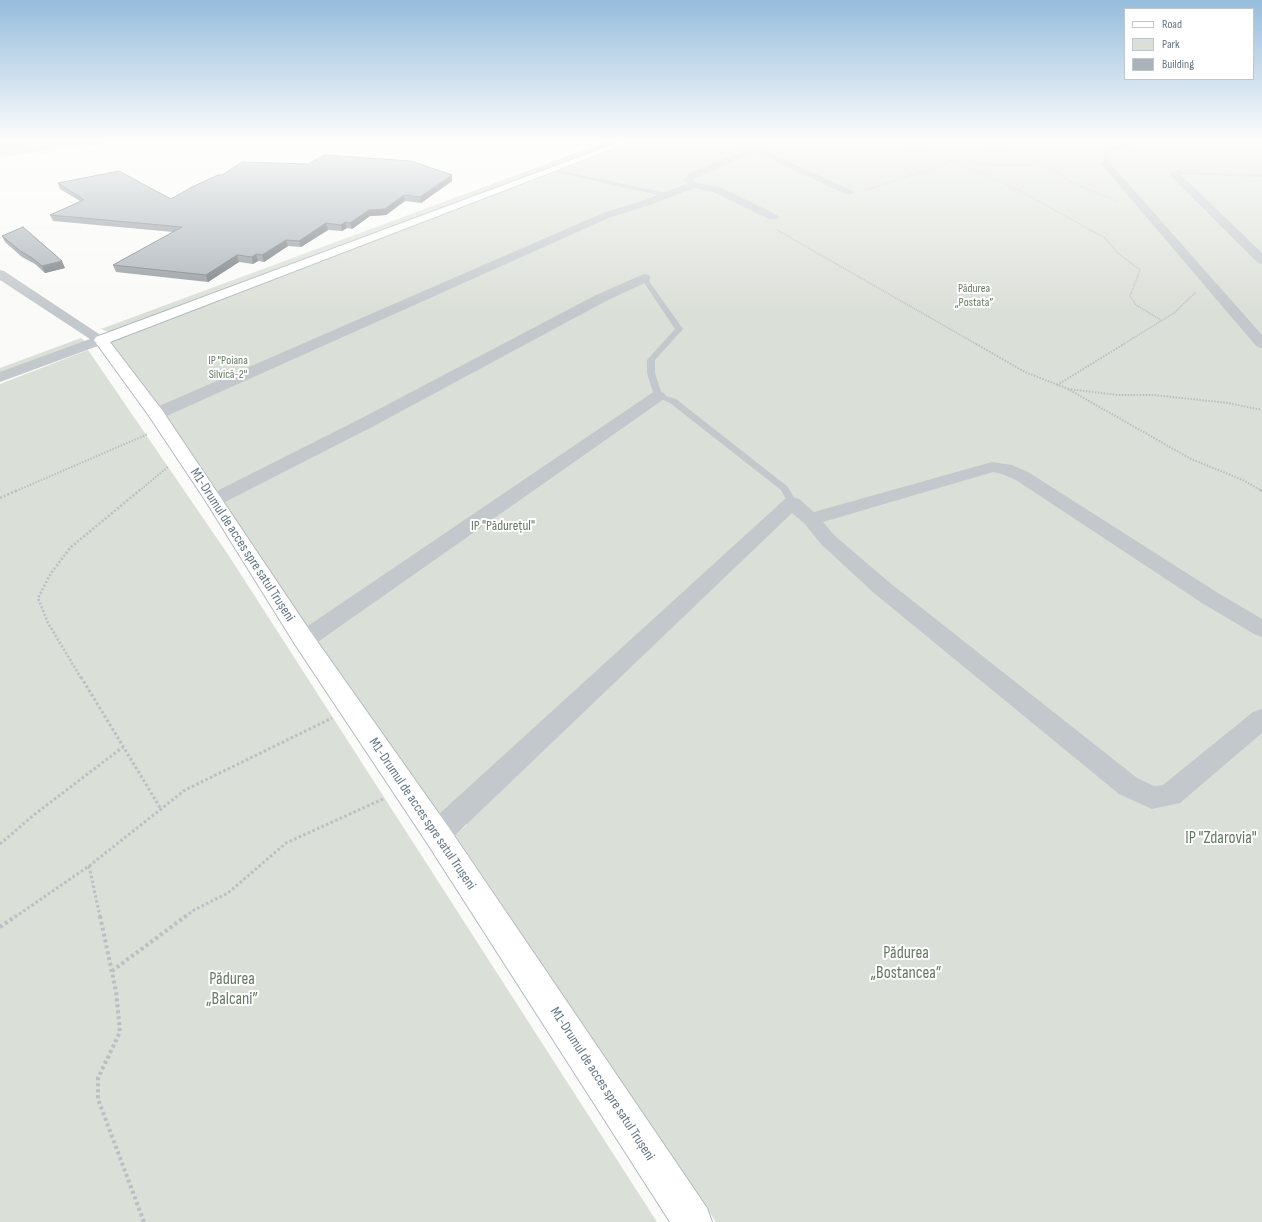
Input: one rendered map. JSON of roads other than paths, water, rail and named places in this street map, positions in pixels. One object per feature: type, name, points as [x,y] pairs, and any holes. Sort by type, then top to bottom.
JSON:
[{"type":"street","points":[[0,377],[478,198]]},
{"type":"street","points":[[160,421],[607,215],[646,204],[660,198]]},
{"type":"street","points":[[734,198],[773,217]]},
{"type":"street","points":[[1135,198],[1262,344]]},
{"type":"street","points":[[1199,198],[1262,260]]},
{"type":"street","points":[[0,274],[101,340]]},
{"type":"street","points":[[214,500],[366,423],[601,298],[644,278]]},
{"type":"street","name":"M1-Drumul de acces spre satul Trușeni","points":[[101,340],[160,421],[214,500],[304,640],[437,834],[693,1222]]},
{"type":"street","points":[[304,640],[658,396]]},
{"type":"street","points":[[811,519],[992,467],[1006,469],[1022,476],[1210,598],[1262,629]]},
{"type":"street","points":[[437,834],[792,503],[811,519],[828,540],[882,588],[1128,786],[1152,798],[1170,795],[1262,719]]},
{"type":"lane","points":[[644,278],[679,329],[650,360],[651,373],[658,396],[673,401],[784,489],[792,503]]},
{"type":"park label","name":"Pădurea „Postata”","points":[[974,296]]},
{"type":"park label","name":"IP \"Poiana Silvică-2\"","points":[[228,368]]},
{"type":"park label","name":"IP \"Pădurețul\"","points":[[503,526]]},
{"type":"park label","name":"IP \"Zdarovia\"","points":[[1221,839]]},
{"type":"park label","name":"Pădurea „Bostancea”","points":[[906,964]]},
{"type":"park label","name":"Pădurea „Balcani”","points":[[232,990]]}]
